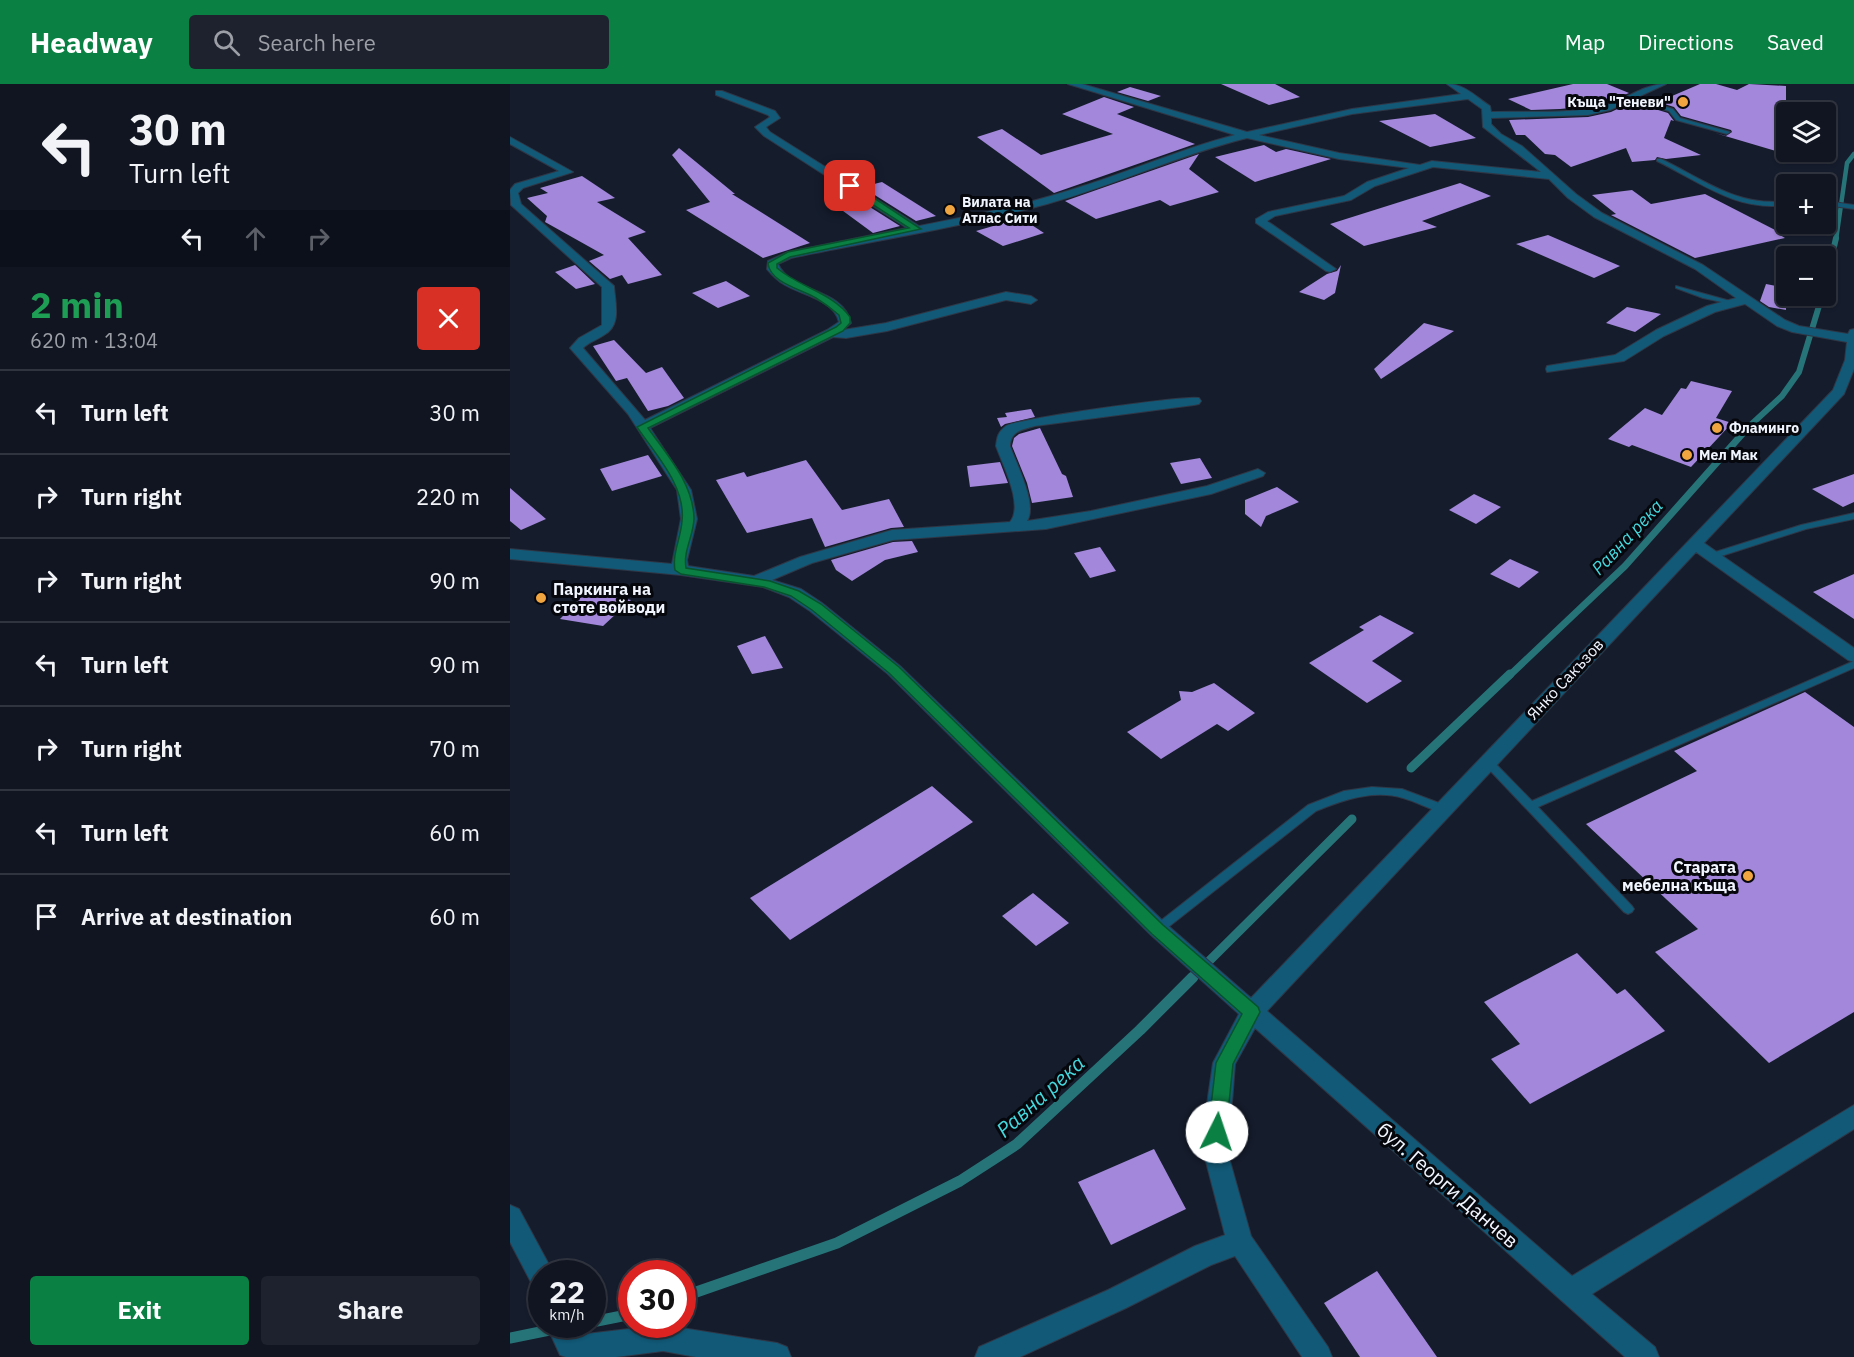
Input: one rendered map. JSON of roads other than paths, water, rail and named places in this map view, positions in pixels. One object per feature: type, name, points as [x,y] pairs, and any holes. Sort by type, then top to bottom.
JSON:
[{"type":"street","points":[[1072,84],[1251,135],[1339,156],[1424,167]]},
{"type":"street","points":[[1451,84],[1487,108],[1486,125],[1498,136],[1519,148],[1572,196],[1598,215],[1699,267],[1781,323],[1831,335],[1853,336]]},
{"type":"street","points":[[1487,116],[1588,112],[1607,108],[1662,84]]},
{"type":"street","points":[[719,93],[772,113],[775,118],[760,127],[767,134],[916,229]]},
{"type":"street","points":[[642,427],[831,333],[845,323],[846,317],[842,313],[819,296],[787,281],[773,268],[772,263],[788,255],[916,229],[1076,192],[1159,161],[1309,120],[1472,96]]},
{"type":"street","points":[[510,140],[568,172],[513,189],[516,205],[608,286],[610,321],[604,330],[579,342],[576,348],[633,412],[684,490],[688,519],[679,560],[681,570]]},
{"type":"street","points":[[1330,269],[1260,221],[1272,214],[1347,198],[1371,184],[1432,164],[1552,176]]},
{"type":"street","points":[[831,333],[846,334],[887,327],[1006,296],[1031,300]]},
{"type":"street","points":[[1552,369],[1619,358],[1660,333],[1731,302],[1747,300]]},
{"type":"street","name":"Янко Сакъзов","points":[[1318,1357],[1240,1242],[1216,1154],[1224,1063],[1252,1012],[1839,391],[1851,360],[1853,336]]},
{"type":"street","points":[[1014,527],[1023,516],[1024,504],[1003,446],[1004,436],[1012,428],[1034,422],[1194,401]]},
{"type":"street","points":[[755,582],[778,570],[806,560],[892,535],[1014,527],[1091,516],[1211,490],[1258,473]]},
{"type":"street","points":[[1694,543],[1854,656]]},
{"type":"street","name":"бул. Георги Данчев","points":[[510,554],[681,570],[755,582],[795,593],[816,607],[894,670],[1158,929],[1645,1357]]},
{"type":"street","points":[[1571,1292],[1854,1116]]},
{"type":"street","points":[[510,1217],[533,1260]]},
{"type":"street","points":[[988,1357],[1118,1299],[1204,1255],[1240,1242]]},
{"type":"street","points":[[570,1338],[586,1347],[663,1338],[777,1357]]},
{"type":"lane","points":[[1630,98],[1671,110],[1678,119],[1727,132]]},
{"type":"lane","points":[[1659,160],[1741,200],[1766,206],[1776,205]]},
{"type":"lane","points":[[1836,204],[1852,207]]},
{"type":"lane","points":[[1678,287],[1706,297],[1731,302]]},
{"type":"lane","points":[[1712,556],[1804,527],[1854,516]]},
{"type":"lane","points":[[1530,806],[1854,664]]},
{"type":"lane","points":[[1487,762],[1629,909]]},
{"type":"lane","points":[[1158,929],[1312,808],[1344,795],[1371,791],[1402,793],[1443,809]]},
{"type":"waterway","name":"Равна река","points":[[1836,240],[1847,163],[1854,154]]},
{"type":"waterway","name":"Равна река","points":[[1834,246],[1836,238]]},
{"type":"waterway","name":"Равна река","points":[[1742,433],[1782,396],[1799,372],[1819,306]]},
{"type":"waterway","name":"Равна река","points":[[1509,676],[1625,566],[1744,432]]},
{"type":"waterway","name":"Равна река","points":[[1411,768],[1510,674]]},
{"type":"waterway","name":"Равна река","points":[[1191,979],[1352,819]]},
{"type":"waterway","name":"Равна река","points":[[696,1292],[837,1243],[960,1181],[1017,1144],[1140,1030],[1191,979]]},
{"type":"waterway","name":"Равна река","points":[[606,1319],[618,1317]]},
{"type":"waterway","name":"Равна река","points":[[510,1338],[528,1334]]},
{"type":"place","name":"Къща \"Теневи\"","points":[[1683,102]]},
{"type":"place","name":"Вилата на Атлас Сити","points":[[950,210]]},
{"type":"place","name":"Фламинго","points":[[1717,428]]},
{"type":"place","name":"Мел Мак","points":[[1687,455]]},
{"type":"place","name":"Паркинга на стоте войводи","points":[[541,598]]},
{"type":"place","name":"Старата мебелна къща","points":[[1748,876]]}]
